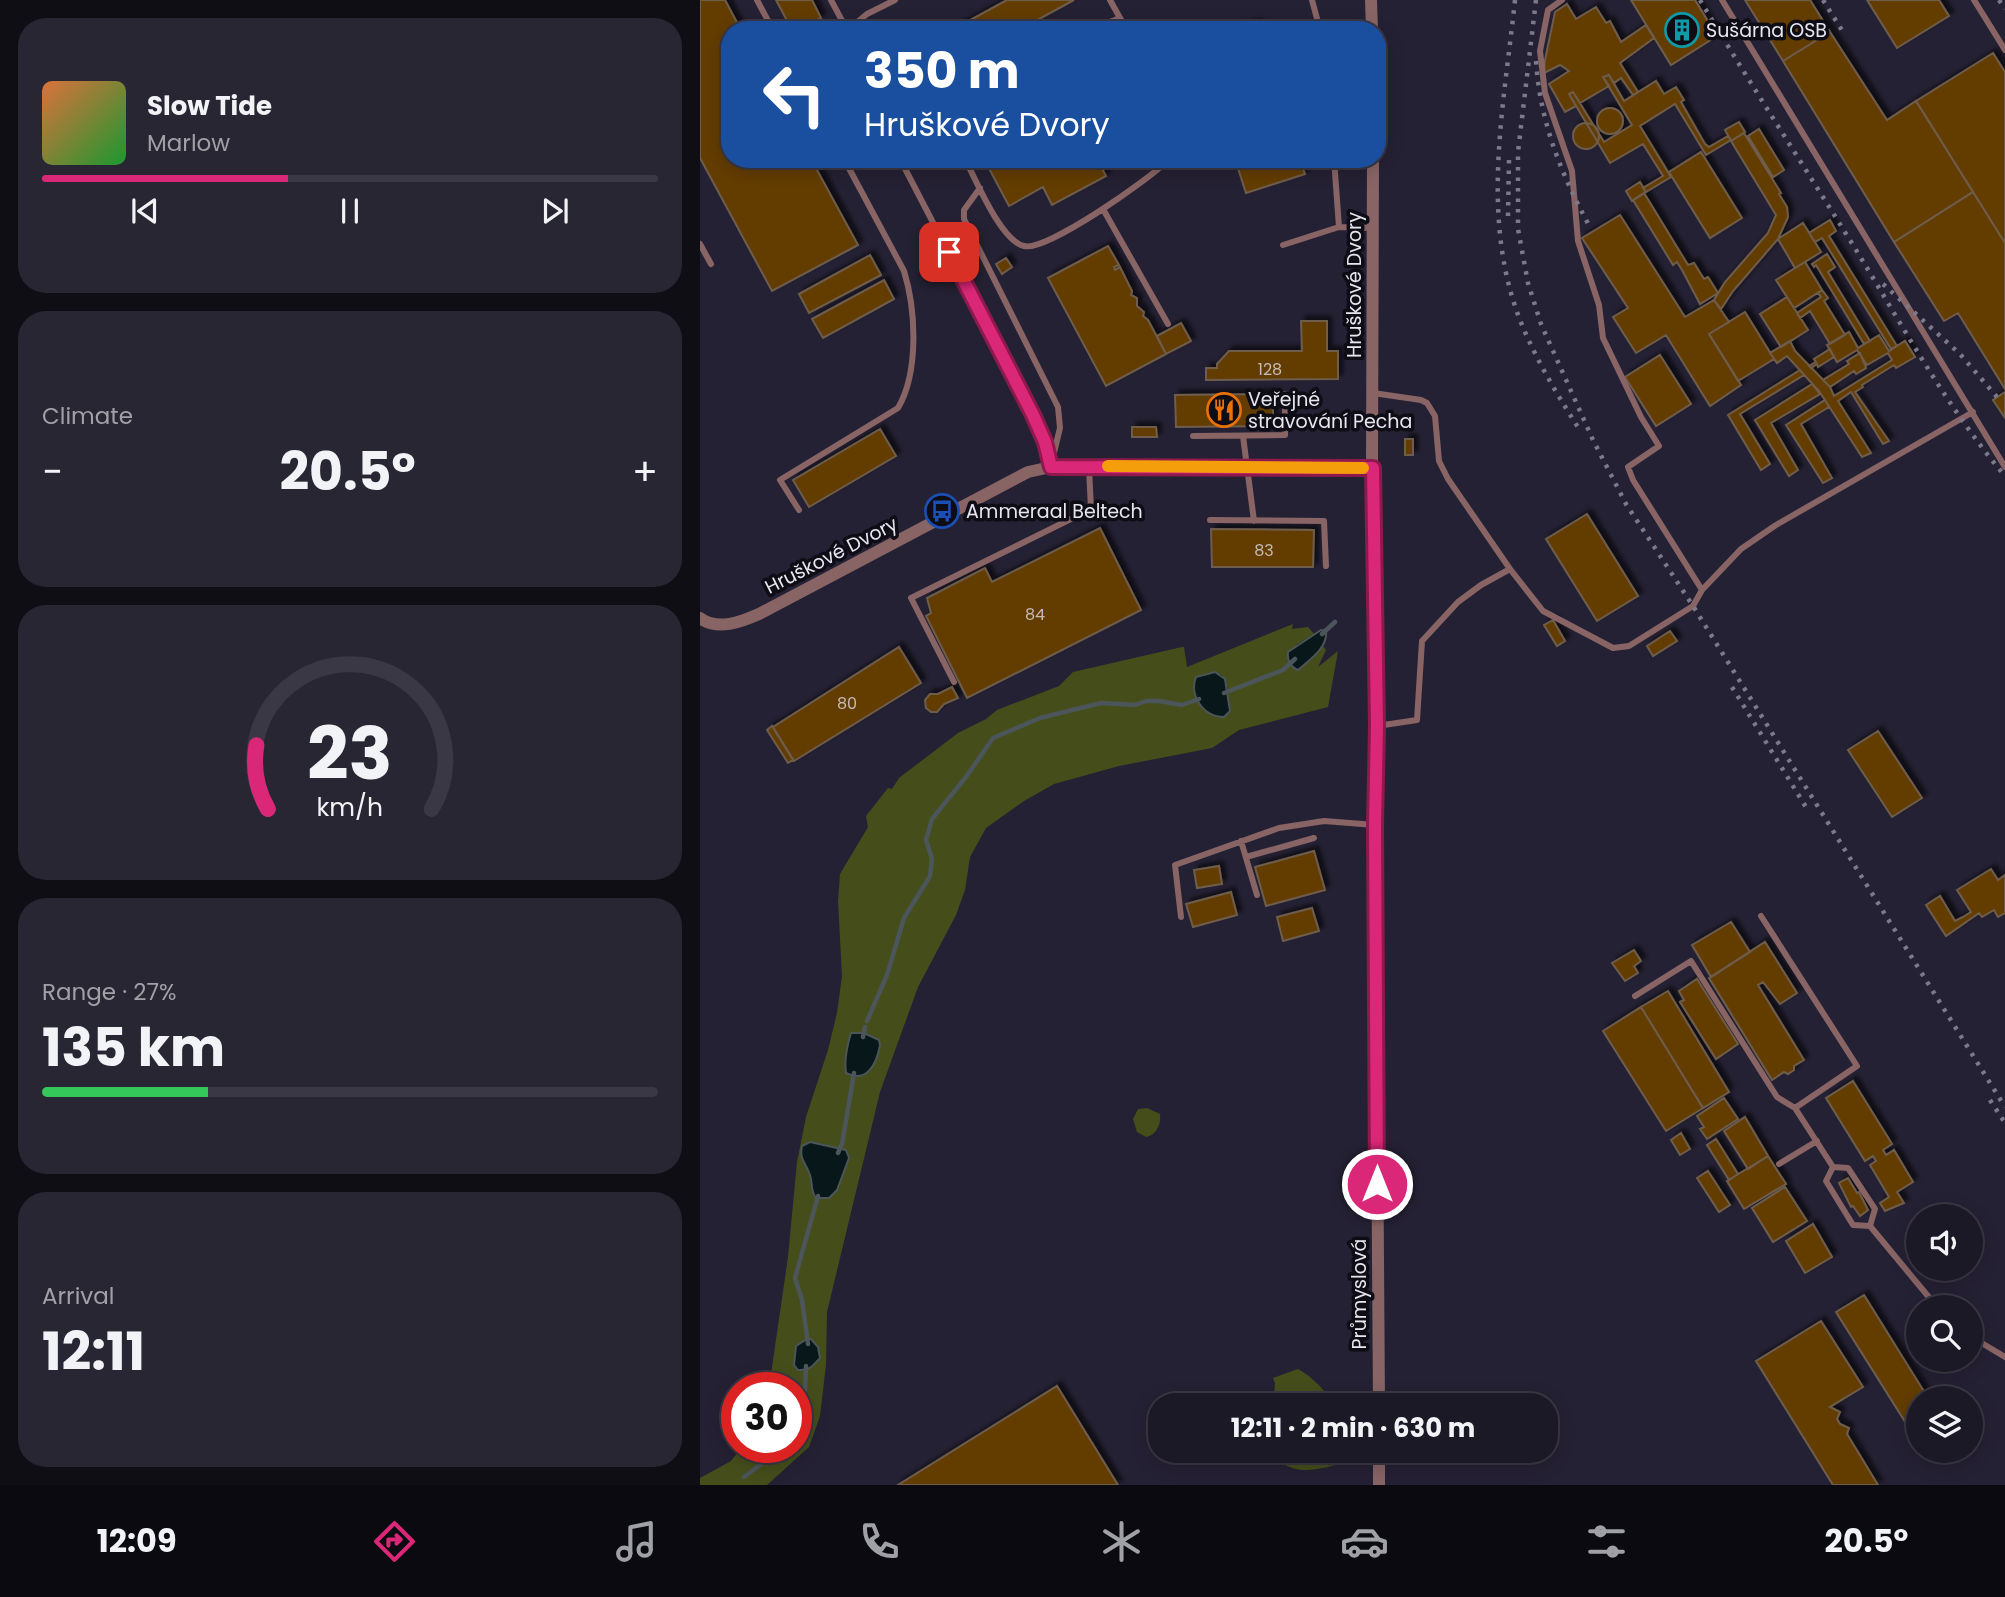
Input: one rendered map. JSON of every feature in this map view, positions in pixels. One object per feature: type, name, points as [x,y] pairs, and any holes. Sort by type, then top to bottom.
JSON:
[{"type":"street","points":[[1371,0],[1372,21]]},
{"type":"street","name":"Hruškové Dvory","points":[[700,618],[706,623],[719,624],[734,624],[747,620],[1028,472],[1051,467],[1088,466],[1373,468],[1373,168]]},
{"type":"street","name":"Průmyslová","points":[[1373,468],[1377,726],[1375,825],[1379,1393]]},
{"type":"street","points":[[1379,1463],[1379,1485]]},
{"type":"lane","points":[[757,0],[769,21]]},
{"type":"lane","points":[[831,0],[842,21]]},
{"type":"lane","points":[[858,21],[895,0]]},
{"type":"lane","points":[[1111,0],[1122,21]]},
{"type":"lane","points":[[1312,0],[1318,21]]},
{"type":"lane","points":[[1562,0],[1548,10],[1539,51],[1545,93],[1572,171],[1578,241],[1599,305],[1603,338],[1658,446],[1628,467],[1633,480],[1702,590]]},
{"type":"lane","points":[[1722,0],[2005,467]]},
{"type":"lane","points":[[1974,0],[2005,50]]},
{"type":"lane","points":[[1112,21],[1120,18]]},
{"type":"lane","points":[[799,510],[780,480],[898,408],[905,396],[912,369],[909,290],[904,271],[849,168]]},
{"type":"lane","points":[[905,168],[1033,415],[1045,442],[1051,467]]},
{"type":"lane","points":[[970,168],[995,217],[1012,239],[1025,247],[1042,244],[1103,208],[1161,168]]},
{"type":"lane","points":[[1335,168],[1339,227]]},
{"type":"lane","points":[[980,188],[964,209],[964,219],[1058,407],[1060,428],[1051,467]]},
{"type":"lane","points":[[1103,208],[1168,324]]},
{"type":"lane","points":[[1283,245],[1339,227],[1374,228]]},
{"type":"lane","points":[[700,244],[711,264]]},
{"type":"lane","points":[[1373,393],[1427,403],[1434,416],[1439,461],[1447,479],[1510,569],[1543,611],[1613,648],[1629,646],[1693,606],[1702,590],[1741,549],[1776,525],[1972,412]]},
{"type":"lane","points":[[1193,436],[1285,435],[1284,394]]},
{"type":"lane","points":[[1243,436],[1254,521]]},
{"type":"lane","points":[[954,682],[911,598],[1091,509],[1088,466]]},
{"type":"lane","points":[[1210,520],[1324,521],[1326,566]]},
{"type":"lane","points":[[1377,726],[1417,720],[1422,641],[1458,603],[1481,584],[1510,569]]},
{"type":"lane","points":[[1181,917],[1175,865],[1279,828],[1324,821],[1375,825]]},
{"type":"lane","points":[[1246,857],[1314,838]]},
{"type":"lane","points":[[1241,841],[1258,895]]},
{"type":"lane","points":[[1761,916],[1857,1066],[1795,1108]]},
{"type":"lane","points":[[1635,996],[1691,961],[1777,1097],[1795,1108],[1833,1167]]},
{"type":"lane","points":[[1779,1164],[1817,1141]]},
{"type":"lane","points":[[1833,1167],[1826,1181],[1853,1225],[1870,1226],[1927,1295]]},
{"type":"lane","points":[[1833,1167],[1848,1168],[1875,1209],[1870,1226]]},
{"type":"lane","points":[[1983,1344],[2005,1357]]},
{"type":"green space","points":[[1293,624],[1292,629],[1308,627],[1314,634],[1296,645],[1315,655],[1322,645],[1326,650],[1318,667],[1338,651],[1328,707],[1239,730],[1212,748],[1119,766],[1054,784],[986,828],[970,857],[965,890],[956,915],[918,987],[880,1092],[827,1312],[826,1364],[820,1416],[812,1439],[812,1372],[771,1372],[788,1257],[797,1162],[806,1117],[837,1013],[842,976],[838,901],[840,874],[868,827],[866,816],[899,778],[958,733],[986,719],[997,710],[1059,686],[1073,672],[1184,647],[1187,667]],"holes":[[[1221,674],[1229,692],[1212,715],[1196,700]],[[851,1033],[880,1049],[869,1072]]]},
{"type":"green space","points":[[1147,1108],[1160,1114],[1160,1118],[1156,1131],[1146,1137],[1137,1132],[1133,1119],[1138,1109]]},
{"type":"green space","points":[[1298,1369],[1309,1376],[1325,1393],[1274,1393],[1273,1378]]},
{"type":"green space","points":[[727,1463],[791,1463],[767,1485],[700,1485],[700,1478]]},
{"type":"green space","points":[[1282,1463],[1344,1463],[1320,1469],[1290,1467]]},
{"type":"shaded area","points":[[1321,630],[1326,631],[1326,637],[1321,648],[1298,670],[1295,669],[1288,652]]},
{"type":"shaded area","points":[[1215,672],[1225,679],[1230,711],[1224,717],[1204,709],[1194,691],[1196,677]]},
{"type":"shaded area","points":[[851,1033],[864,1033],[879,1040],[879,1052],[873,1065],[860,1076],[846,1073],[846,1053]]},
{"type":"shaded area","points":[[810,1142],[846,1150],[849,1158],[837,1190],[829,1198],[816,1198],[813,1192],[810,1175],[801,1155],[802,1146]]},
{"type":"shaded area","points":[[811,1339],[818,1347],[820,1358],[805,1370],[798,1370],[794,1365],[796,1346]]},
{"type":"building","points":[[700,0],[725,0],[736,21],[721,21],[721,168],[816,168],[858,245],[772,291],[700,158]]},
{"type":"building","points":[[776,0],[812,0],[821,18],[815,21],[787,21]]},
{"type":"building","points":[[1007,0],[1074,0],[1036,21],[968,21]]},
{"type":"building","name":"Sušárna OSB","points":[[1631,0],[1695,0],[1717,36],[1671,65]]},
{"type":"building","points":[[1745,0],[1810,0],[1830,32],[1783,61]]},
{"type":"building","points":[[1867,0],[1939,0],[1949,16],[1897,48]]},
{"type":"building","points":[[1567,4],[1576,19],[1596,7],[1606,23],[1610,21],[1621,42],[1646,25],[1654,38],[1620,63],[1638,92],[1633,95],[1621,78],[1614,83],[1609,75],[1603,77],[1609,86],[1580,103],[1573,92],[1569,94],[1576,106],[1565,112],[1549,84],[1569,71],[1560,65],[1544,73],[1555,12]]},
{"type":"building","points":[[1830,32],[1887,120],[1916,101],[1973,192],[1894,242],[1783,61]]},
{"type":"building","points":[[1993,53],[2005,72],[2005,243],[1916,101]]},
{"type":"building","points":[[1609,75],[1624,101],[1656,81],[1664,94],[1676,87],[1684,100],[1681,102],[1705,144],[1709,147],[1728,136],[1731,140],[1706,155],[1675,104],[1640,126],[1671,177],[1646,192],[1643,188],[1663,176],[1643,144],[1610,163],[1569,94],[1573,92],[1604,142],[1632,125],[1603,77]]},
{"type":"building","points":[[1610,108],[1619,112],[1623,121],[1619,130],[1610,134],[1601,130],[1597,121],[1601,112]]},
{"type":"building","points":[[1739,122],[1745,132],[1731,141],[1725,130]]},
{"type":"building","points":[[1586,123],[1595,127],[1599,136],[1595,145],[1586,149],[1577,145],[1573,136],[1577,127]]},
{"type":"building","points":[[1759,129],[1784,170],[1773,177],[1748,136]]},
{"type":"building","points":[[1744,133],[1781,193],[1779,194],[1787,207],[1788,217],[1778,239],[1721,309],[1714,300],[1725,282],[1768,233],[1776,215],[1731,141]]},
{"type":"building","points":[[1701,152],[1742,218],[1710,238],[1669,172]]},
{"type":"building","points":[[989,168],[1102,168],[1106,176],[1052,205],[1043,187],[1009,206]]},
{"type":"building","points":[[1238,168],[1303,168],[1305,174],[1246,193]]},
{"type":"building","points":[[1640,182],[1646,192],[1632,201],[1626,191]]},
{"type":"building","points":[[1973,192],[2005,243],[2005,389],[1958,313],[1944,321],[1894,242]]},
{"type":"building","points":[[1644,193],[1688,265],[1694,263],[1704,279],[1708,277],[1718,293],[1700,304],[1677,262],[1673,265],[1633,200]]},
{"type":"building","points":[[1620,215],[1685,317],[1714,300],[1729,322],[1709,334],[1741,385],[1710,406],[1666,335],[1636,353],[1613,317],[1628,308],[1582,238]]},
{"type":"building","points":[[1830,220],[1836,231],[1829,236],[1897,346],[1891,349],[1822,238],[1815,242],[1809,233]]},
{"type":"building","points":[[1803,223],[1821,252],[1795,268],[1778,239]]},
{"type":"building","points":[[1108,246],[1119,265],[1114,267],[1115,270],[1120,267],[1132,291],[1131,295],[1137,298],[1137,306],[1144,312],[1143,316],[1148,320],[1166,354],[1106,386],[1048,278]]},
{"type":"building","points":[[1827,254],[1835,267],[1828,272],[1870,341],[1864,344],[1816,265],[1814,267],[1812,264]]},
{"type":"building","points":[[870,255],[881,275],[809,313],[799,294]]},
{"type":"building","points":[[1006,258],[1012,267],[1002,274],[996,264]]},
{"type":"building","points":[[1805,262],[1822,290],[1794,308],[1776,280]]},
{"type":"building","points":[[884,280],[894,299],[823,338],[812,319]]},
{"type":"building","points":[[1822,290],[1828,298],[1824,301],[1845,335],[1830,344],[1810,311],[1800,318],[1797,313],[1821,297],[1818,293]]},
{"type":"building","points":[[1787,297],[1808,330],[1781,347],[1760,314]]},
{"type":"building","points":[[1745,312],[1774,359],[1738,381],[1709,334]]},
{"type":"building","points":[[1301,321],[1327,321],[1327,351],[1338,351],[1338,379],[1206,380],[1206,368],[1217,368],[1217,364],[1229,351],[1302,351]]},
{"type":"building","points":[[1181,323],[1191,341],[1166,354],[1157,336]]},
{"type":"building","points":[[1849,332],[1858,348],[1879,335],[1889,351],[1905,341],[1915,357],[1896,368],[1894,365],[1855,392],[1889,441],[1883,444],[1851,392],[1838,401],[1871,453],[1862,457],[1819,391],[1787,356],[1777,363],[1770,353],[1790,341],[1795,351],[1830,387],[1834,396],[1892,360],[1888,353],[1867,365],[1857,350],[1837,362],[1827,345]]},
{"type":"building","points":[[1830,349],[1834,357],[1818,367],[1817,364],[1811,368],[1809,366],[1816,362],[1814,359]]},
{"type":"building","points":[[1860,353],[1866,368],[1856,374],[1854,371],[1830,387],[1823,380],[1849,364],[1847,361]]},
{"type":"building","points":[[1660,355],[1691,404],[1656,426],[1625,377]]},
{"type":"building","points":[[1800,370],[1804,375],[1740,414],[1770,464],[1761,470],[1728,415]]},
{"type":"building","points":[[1812,384],[1820,394],[1771,423],[1798,470],[1789,476],[1755,420]]},
{"type":"building","points":[[2005,392],[2005,418],[1993,400]]},
{"type":"building","name":"Veřejné stravování Pecha","points":[[1273,394],[1273,426],[1176,427],[1175,395]]},
{"type":"building","points":[[1825,400],[1829,407],[1801,424],[1832,478],[1823,483],[1786,425]]},
{"type":"building","points":[[1132,427],[1156,427],[1157,437],[1132,437]]},
{"type":"building","points":[[880,429],[896,456],[809,507],[793,480]]},
{"type":"building","points":[[1405,439],[1413,439],[1413,455],[1405,455]]},
{"type":"building","points":[[1587,514],[1638,596],[1597,621],[1546,539]]},
{"type":"building","points":[[1100,528],[1141,610],[967,698],[926,616],[931,613],[927,598],[985,568],[992,582]]},
{"type":"building","points":[[1211,529],[1314,530],[1313,567],[1212,567]]},
{"type":"building","points":[[1553,620],[1565,641],[1557,646],[1544,625]]},
{"type":"building","points":[[1670,631],[1677,641],[1653,656],[1647,646]]},
{"type":"building","points":[[899,647],[921,683],[794,761],[773,727]]},
{"type":"building","points":[[952,687],[958,698],[944,704],[937,712],[926,708],[925,700],[930,694],[938,694]]},
{"type":"building","points":[[772,726],[793,760],[788,763],[767,730]]},
{"type":"building","points":[[1878,731],[1922,798],[1892,817],[1848,750]]},
{"type":"building","points":[[1314,851],[1325,890],[1266,906],[1255,867]]},
{"type":"building","points":[[1219,866],[1222,884],[1197,888],[1194,870]]},
{"type":"building","points":[[1991,869],[1998,880],[2005,875],[2005,913],[1998,917],[1994,910],[1982,917],[1979,913],[1946,936],[1926,905],[1940,896],[1955,921],[1963,917],[1971,912],[1957,890]]},
{"type":"building","points":[[1231,892],[1237,915],[1193,927],[1186,904]]},
{"type":"building","points":[[1312,908],[1319,931],[1283,941],[1277,917]]},
{"type":"building","points":[[1731,922],[1750,952],[1711,977],[1692,945]]},
{"type":"building","points":[[1765,942],[1797,993],[1780,1004],[1763,982],[1758,985],[1804,1060],[1788,1074],[1784,1072],[1772,1080],[1709,978]]},
{"type":"building","points":[[1634,950],[1641,961],[1634,966],[1638,973],[1625,981],[1612,963]]},
{"type":"building","points":[[1697,979],[1738,1044],[1716,1059],[1680,1002],[1684,1000],[1679,991]]},
{"type":"building","points":[[1668,991],[1729,1092],[1703,1108],[1641,1007]]},
{"type":"building","points":[[1641,1007],[1703,1108],[1666,1131],[1603,1031]]},
{"type":"building","points":[[1853,1081],[1892,1144],[1883,1150],[1886,1155],[1894,1150],[1913,1182],[1897,1192],[1904,1203],[1885,1211],[1880,1203],[1889,1197],[1870,1165],[1876,1161],[1873,1156],[1865,1161],[1826,1098]]},
{"type":"building","points":[[1724,1098],[1738,1119],[1707,1139],[1700,1129],[1704,1127],[1697,1116]]},
{"type":"building","points":[[1745,1117],[1768,1156],[1748,1169],[1724,1131]]},
{"type":"building","points":[[1681,1133],[1690,1149],[1680,1155],[1671,1140]]},
{"type":"building","points":[[1716,1139],[1738,1174],[1729,1180],[1707,1145]]},
{"type":"building","points":[[1768,1156],[1786,1184],[1744,1209],[1727,1181]]},
{"type":"building","points":[[1708,1171],[1730,1205],[1719,1212],[1697,1178]]},
{"type":"building","points":[[1848,1178],[1868,1210],[1860,1216],[1853,1206],[1851,1207],[1839,1183]]},
{"type":"building","points":[[1785,1187],[1807,1221],[1773,1242],[1752,1208]]},
{"type":"building","points":[[1813,1224],[1832,1257],[1805,1273],[1786,1241]]},
{"type":"building","points":[[1864,1295],[1906,1363],[1906,1372],[1912,1372],[1921,1386],[1906,1386],[1906,1423],[1836,1312]]},
{"type":"building","points":[[1821,1321],[1863,1387],[1830,1407],[1840,1412],[1837,1419],[1840,1424],[1849,1428],[1847,1434],[1878,1485],[1833,1485],[1756,1361]]},
{"type":"building","points":[[1057,1386],[1118,1485],[898,1485]]},
{"type":"waterway","points":[[1322,634],[1335,622]]},
{"type":"waterway","points":[[1224,693],[1283,670],[1295,659]]},
{"type":"waterway","points":[[867,1021],[887,975],[904,918],[930,876],[932,859],[926,840],[932,819],[993,738],[1040,718],[1101,703],[1135,705],[1146,701],[1159,701],[1182,705],[1199,699]]},
{"type":"waterway","points":[[863,1037],[865,1027]]},
{"type":"waterway","points":[[838,1153],[842,1144],[854,1073]]},
{"type":"waterway","points":[[808,1344],[802,1300],[795,1278],[818,1196]]},
{"type":"waterway","points":[[806,1366],[806,1372]]},
{"type":"waterway","points":[[744,1477],[762,1463]]},
{"type":"railway","points":[[1515,0],[1498,161],[1501,241],[1508,281],[1520,320],[1548,378],[1581,432]]},
{"type":"railway","points":[[1536,0],[1518,152],[1518,229],[1528,283],[1541,324],[1593,440],[1626,504],[1693,606],[2005,1107]]},
{"type":"railway","points":[[1700,0],[1929,370],[1965,424],[2005,476]]},
{"type":"railway","points":[[1823,0],[1843,32]]},
{"type":"railway","points":[[1999,0],[2005,9]]},
{"type":"railway","points":[[1536,61],[1542,106],[1554,148],[1591,229]]},
{"type":"railway","points":[[1508,216],[1509,160]]},
{"type":"railway","points":[[1883,284],[1960,354],[1997,397]]},
{"type":"railway","points":[[1732,687],[1809,812]]},
{"type":"railway","points":[[1990,1100],[2005,1123]]},
{"type":"slow traffic","points":[[1108,466],[1363,468]]},
{"type":"place","name":"Sušárna OSB","points":[[1682,30]]},
{"type":"place","name":"Veřejné stravování Pecha","points":[[1224,410]]},
{"type":"place","name":"Ammeraal Beltech","points":[[942,511]]},
{"type":"route","points":[[949,252],[1033,415],[1045,442],[1051,467],[1373,468],[1377,726],[1377,1184]]}]
